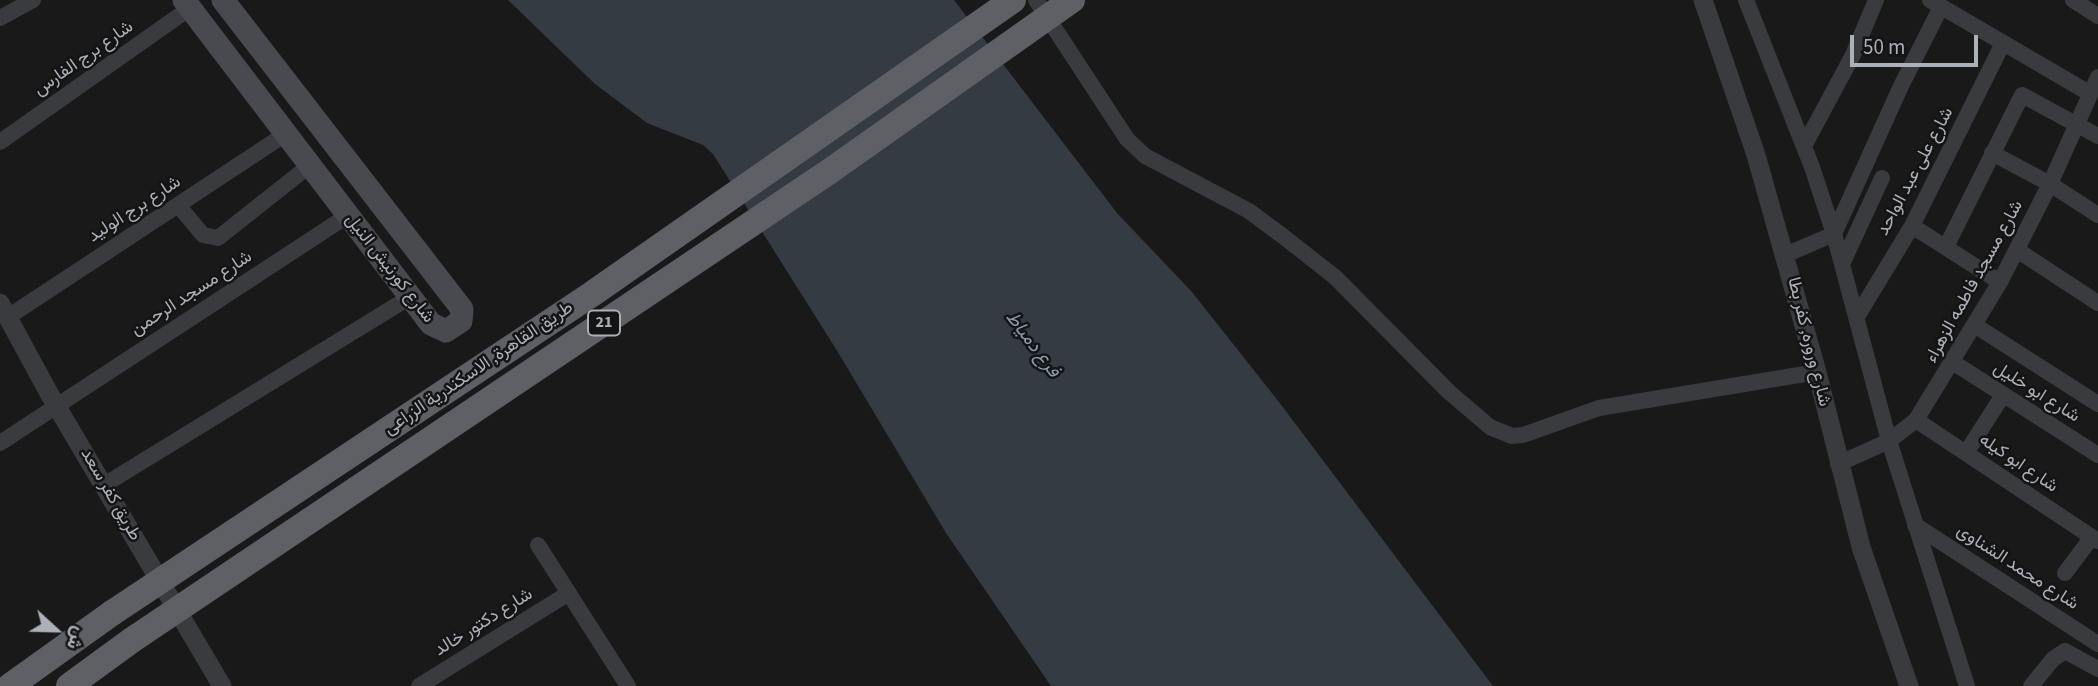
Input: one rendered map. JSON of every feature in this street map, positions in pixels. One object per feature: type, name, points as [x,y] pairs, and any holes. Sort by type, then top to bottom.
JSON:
[{"type":"highway","name":"طريق القاهرة, الاسكندرية الزراعى","points":[[10,686],[112,613],[603,286],[1013,0]]},
{"type":"highway","name":"طريق القاهرة, الاسكندرية الزراعى","points":[[68,686],[132,640],[830,171],[1072,0]]},
{"type":"main road","name":"شارع كورنيش النيل","points":[[187,4],[284,135],[431,324],[441,331],[446,331],[463,316],[461,309],[223,0]]},
{"type":"street","points":[[0,18],[33,0]]},
{"type":"street","points":[[1036,0],[1128,139],[1145,156],[1249,211],[1335,277],[1449,392],[1490,427],[1512,436],[1523,435],[1600,408],[1817,372]]},
{"type":"street","name":"شارع وروره, كفر بطا","points":[[1703,0],[1736,88],[1786,255],[1861,547],[1909,686]]},
{"type":"street","points":[[1746,0],[1804,146],[1835,234],[1889,441],[1966,686]]},
{"type":"street","points":[[1804,146],[1853,55],[1876,0]]},
{"type":"street","points":[[2073,0],[2098,16]]},
{"type":"street","name":"شارع برج الفارس","points":[[0,142],[187,4]]},
{"type":"street","points":[[1786,255],[1835,234],[1935,4],[2089,93]]},
{"type":"street","name":"شارع على عبد الواحد","points":[[1858,315],[1912,226],[2003,43]]},
{"type":"street","name":"شارع مسجد فاطمه الزهراء","points":[[1838,464],[1889,441],[1916,421],[1976,326],[2017,250],[2098,78]]},
{"type":"street","points":[[1946,247],[2022,95],[2098,136]]},
{"type":"street","name":"شارع برج الوليد","points":[[4,310],[178,205],[284,135]]},
{"type":"street","points":[[1992,153],[2050,184],[2098,215]]},
{"type":"street","points":[[178,205],[203,235],[218,238],[309,166]]},
{"type":"street","points":[[1843,262],[1882,178]]},
{"type":"street","name":"شارع مسجد الرحمن","points":[[0,443],[347,216]]},
{"type":"street","points":[[1912,226],[2000,282]]},
{"type":"street","points":[[2017,250],[2098,303]]},
{"type":"street","points":[[104,485],[410,297]]},
{"type":"street","name":"طريق كفر سعد","points":[[4,310],[222,686]]},
{"type":"street","points":[[1976,326],[2098,404]]},
{"type":"street","name":"شارع ابو خليل","points":[[1954,363],[2098,455]]},
{"type":"street","points":[[1966,453],[2003,395]]},
{"type":"street","name":"شارع ابو كيله","points":[[1916,421],[2095,539]]},
{"type":"street","name":"شارع محمد الشناوى","points":[[1915,525],[2098,644]]},
{"type":"street","points":[[2065,573],[2095,539]]},
{"type":"street","points":[[538,545],[628,686]]},
{"type":"street","name":"شارع دكتور خالد","points":[[419,686],[569,593]]},
{"type":"street","points":[[2031,686],[2059,652],[2070,651],[2098,669]]},
{"type":"water","name":"فرع دمياط","points":[[508,0],[954,0],[1117,213],[1192,292],[1279,402],[1493,686],[1051,686],[946,533],[836,349],[713,154],[703,145],[647,123],[595,84]]}]
